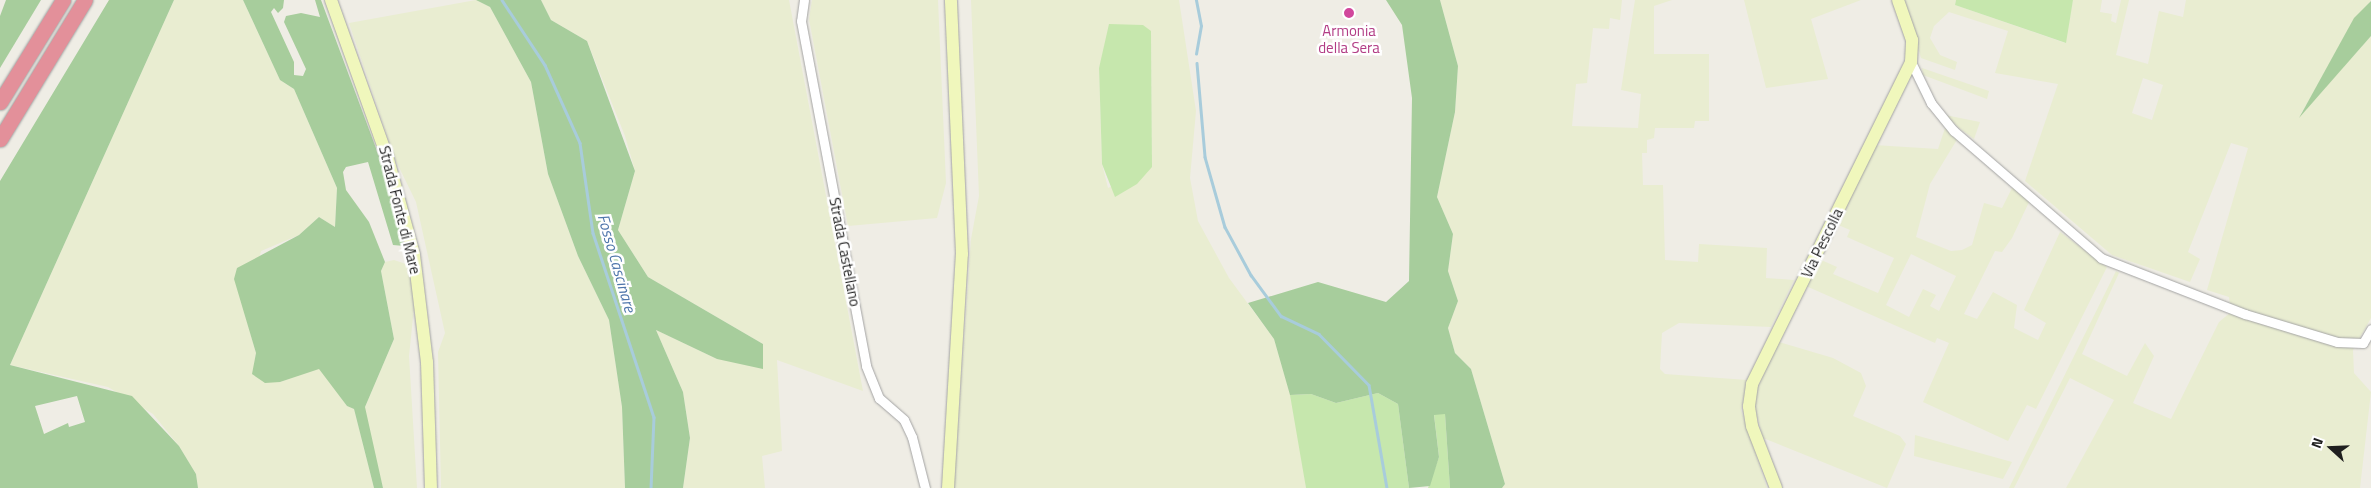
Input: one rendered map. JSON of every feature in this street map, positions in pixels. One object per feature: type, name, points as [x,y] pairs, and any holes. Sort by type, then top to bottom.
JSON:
[{"type":"highway","points":[[0,102],[63,0]]},
{"type":"highway","points":[[0,139],[85,0]]},
{"type":"street","name":"Strada Fonte di Mare","points":[[331,0],[388,159],[414,255],[427,362],[431,488]]},
{"type":"street","name":"Strada Castellano","points":[[804,0],[801,21],[868,373],[878,398],[904,420],[925,488]]},
{"type":"street","points":[[948,488],[962,254],[950,25],[951,0]]},
{"type":"street","name":"Via Pescolla","points":[[1776,488],[1752,426],[1748,406],[1752,384],[1911,62],[1912,40],[1898,0]]},
{"type":"street","points":[[1911,62],[1931,103],[1954,131],[2101,258],[2245,314],[2336,342],[2363,343],[2371,329]]},
{"type":"green space","points":[[6,0],[41,0],[0,68],[0,16]]},
{"type":"green space","points":[[109,0],[174,0],[10,365],[132,396],[179,446],[196,474],[198,488],[0,488],[0,181]],"holes":[[[77,396],[85,422],[69,427],[68,423],[44,434],[35,406]]]},
{"type":"green space","points":[[174,0],[243,0],[280,80],[294,89],[337,188],[335,227],[319,217],[299,235],[261,251],[245,315],[256,353],[254,365],[280,382],[319,368],[347,406],[354,409],[374,488],[198,488],[196,474],[179,446],[153,414],[108,387],[10,365]]},
{"type":"green space","points":[[243,0],[284,0],[283,8],[278,13],[274,8],[271,12],[294,62],[294,75],[303,76],[306,69],[284,22],[286,16],[301,13],[320,17],[315,0],[321,0],[383,167],[404,246],[393,245],[368,162],[346,167],[343,172],[346,190],[369,222],[385,262],[381,271],[394,339],[365,407],[383,488],[374,488],[354,409],[347,406],[319,369],[280,382],[265,383],[252,374],[256,353],[234,279],[237,268],[299,235],[319,217],[335,227],[337,188],[294,89],[280,80]]},
{"type":"green space","points":[[476,0],[490,7],[531,82],[548,174],[578,256],[609,320],[622,407],[625,488],[441,488],[438,352],[445,333],[416,202],[395,159],[349,23]]},
{"type":"green space","points":[[476,0],[541,0],[551,20],[587,41],[635,171],[618,230],[648,277],[763,344],[763,369],[717,359],[656,330],[683,392],[690,438],[683,488],[625,488],[622,407],[609,320],[578,256],[548,174],[531,82],[490,7]]},
{"type":"green space","points":[[541,0],[789,0],[863,391],[777,360],[782,451],[762,456],[765,488],[683,488],[690,438],[683,392],[656,330],[717,359],[763,344],[648,277],[618,230],[635,171],[625,136],[587,41],[551,20]]},
{"type":"green space","points":[[812,0],[938,0],[946,183],[937,218],[848,226],[809,19]]},
{"type":"green space","points":[[971,0],[1179,0],[1196,111],[1190,178],[1198,221],[1229,278],[1274,339],[1297,418],[1306,488],[954,488],[971,239],[979,196]],"holes":[[[1151,31],[1152,167],[1108,188],[1102,164],[1099,68],[1108,39]]]},
{"type":"green space","points":[[1386,0],[1440,0],[1458,66],[1455,112],[1437,197],[1453,234],[1448,271],[1458,301],[1448,328],[1455,353],[1471,369],[1505,484],[1502,488],[1450,488],[1445,414],[1434,415],[1439,457],[1430,486],[1409,488],[1398,404],[1378,393],[1336,403],[1311,394],[1290,395],[1274,339],[1248,303],[1318,282],[1386,302],[1409,281],[1412,98],[1402,25]]},
{"type":"green space","points":[[1440,0],[1622,0],[1620,20],[1610,18],[1609,29],[1593,28],[1587,83],[1576,84],[1572,126],[1638,128],[1641,94],[1621,90],[1635,0],[1672,0],[1654,6],[1654,54],[1709,54],[1709,121],[1695,121],[1694,128],[1655,128],[1654,138],[1647,140],[1647,153],[1642,153],[1643,185],[1663,185],[1665,260],[1698,262],[1699,244],[1767,248],[1766,278],[1794,280],[1771,327],[1679,323],[1662,333],[1660,369],[1665,374],[1747,380],[1741,410],[1767,488],[1502,488],[1505,484],[1471,369],[1455,353],[1448,328],[1458,301],[1448,271],[1453,234],[1437,197],[1455,112],[1458,66]]},
{"type":"green space","points":[[1744,0],[1861,0],[1811,19],[1828,79],[1766,88]]},
{"type":"green space","points":[[1904,0],[1956,0],[1955,5],[2065,43],[2073,0],[2102,0],[2100,12],[2112,14],[2111,21],[2116,23],[2121,0],[2129,0],[2116,55],[2148,64],[2159,11],[2183,17],[2186,0],[2371,0],[2300,115],[2371,36],[2371,318],[2353,350],[2354,373],[2371,392],[2360,488],[2066,488],[2114,400],[2070,378],[2014,488],[2009,488],[2116,271],[2119,273],[2082,354],[2127,376],[2145,343],[2154,356],[2133,403],[2171,419],[2219,322],[2231,312],[2229,297],[2207,290],[2248,148],[2231,143],[2188,252],[2200,259],[2190,282],[2112,255],[2025,181],[2058,84],[1995,73],[2008,31],[1949,12],[1934,26],[1930,38],[1940,55],[1957,62],[1955,70],[1921,58]],"holes":[[[2143,78],[2163,85],[2152,120],[2132,113]]]},
{"type":"green space","points":[[1956,0],[2073,0],[2066,43],[1955,5]]},
{"type":"green space","points":[[2371,1],[2371,36],[2299,118],[2354,18]]},
{"type":"green space","points":[[1109,24],[1143,25],[1151,31],[1152,167],[1137,184],[1115,197],[1102,164],[1099,68]]},
{"type":"green space","points":[[1922,68],[1989,91],[1987,99],[1923,75]]},
{"type":"green space","points":[[1945,115],[1980,122],[1974,139],[1959,128]]},
{"type":"green space","points":[[1945,128],[1958,138],[1930,184],[1916,237],[1951,251],[1962,250],[1972,245],[1984,203],[2002,208],[2013,186],[2030,200],[2012,238],[2002,252],[1995,251],[1964,314],[1977,319],[1993,292],[2017,305],[2014,328],[2038,340],[2046,323],[2024,310],[2060,232],[2107,267],[2036,409],[2027,405],[2008,441],[1923,402],[1949,343],[1937,338],[1935,343],[1806,286],[1819,259],[1837,267],[1833,274],[1878,293],[1894,258],[1847,237],[1850,230],[1836,224],[1874,145],[1938,149]],"holes":[[[1911,254],[1956,276],[1939,311],[1930,306],[1936,295],[1923,289],[1909,317],[1886,305]]]},
{"type":"green space","points":[[394,260],[409,265],[414,308],[409,356],[417,488],[383,488],[365,416],[365,407],[394,339],[381,271],[385,262]]},
{"type":"green space","points":[[1779,342],[1833,358],[1861,373],[1866,386],[1853,416],[1900,436],[1906,444],[1887,488],[1763,438],[1755,407],[1757,389]]},
{"type":"green space","points":[[1378,393],[1398,404],[1409,488],[1306,488],[1290,395],[1311,394],[1336,403]]},
{"type":"green space","points":[[1434,414],[1445,414],[1450,488],[1428,488],[1439,457]]},
{"type":"green space","points":[[1915,435],[2012,462],[2003,479],[1914,456]]},
{"type":"waterway","name":"Fosso Cascinare","points":[[502,0],[545,65],[580,143],[593,233],[654,417],[651,488]]},
{"type":"waterway","points":[[1196,0],[1201,26],[1196,54]]},
{"type":"waterway","points":[[1197,63],[1205,157],[1225,227],[1251,275],[1281,316],[1319,334],[1369,385],[1387,488]]},
{"type":"place","name":"Armonia della Sera","points":[[1349,13]]}]
